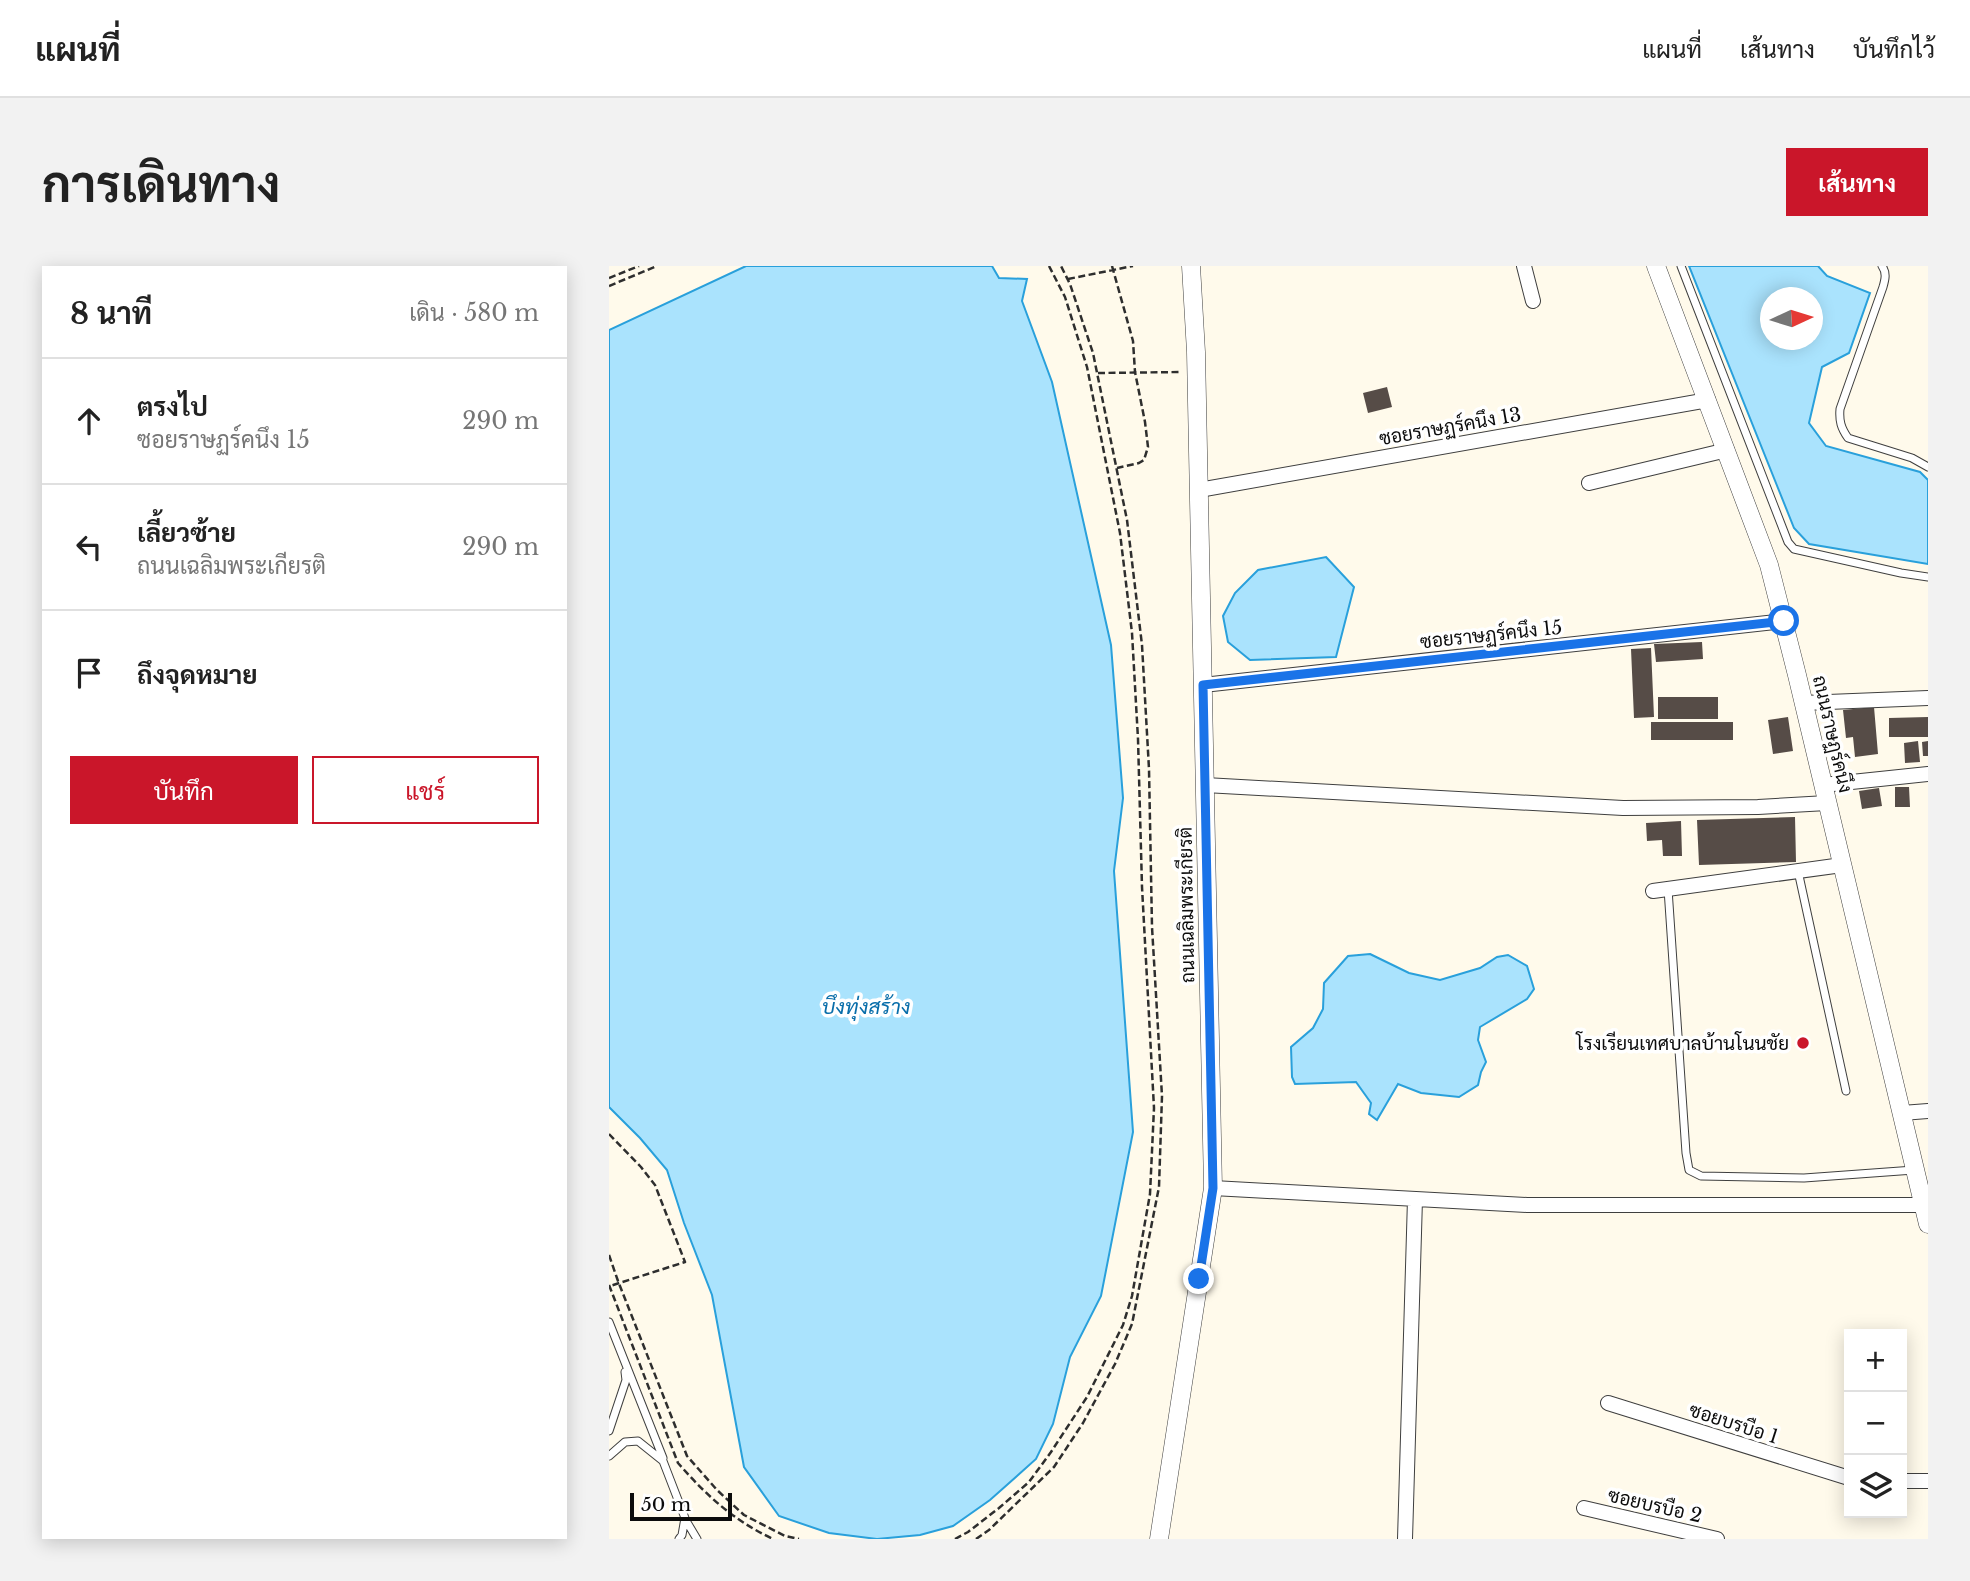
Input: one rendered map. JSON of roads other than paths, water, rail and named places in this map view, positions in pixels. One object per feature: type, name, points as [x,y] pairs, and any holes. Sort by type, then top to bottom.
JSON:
[{"type":"street","name":"ถนนเฉลิมพระเกียรติ","points":[[1159,1539],[1213,1188],[1193,266]]},
{"type":"street","points":[[1524,266],[1533,301]]},
{"type":"street","name":"ถนนราษฏร์คนึง","points":[[1656,266],[1769,565],[1926,1216]]},
{"type":"street","name":"ซอยราษฏร์คนึง 13","points":[[1199,490],[1708,400]]},
{"type":"street","points":[[1589,482],[1727,450]]},
{"type":"street","name":"ซอยราษฏร์คนึง 15","points":[[1203,685],[1784,621]]},
{"type":"street","points":[[1803,703],[1928,698]]},
{"type":"street","points":[[1205,785],[1623,808],[1758,807],[1928,774]]},
{"type":"street","points":[[1653,891],[1842,865]]},
{"type":"street","points":[[1902,1114],[1928,1111]]},
{"type":"street","points":[[1213,1188],[1527,1205],[1926,1216]]},
{"type":"street","points":[[1405,1539],[1415,1199]]},
{"type":"street","name":"ซอยบรบือ 1","points":[[1608,1402],[1844,1476]]},
{"type":"street","points":[[1907,1481],[1928,1481]]},
{"type":"street","name":"ซอยบรบือ 2","points":[[1584,1508],[1717,1539]]},
{"type":"lane","points":[[1681,266],[1788,542],[1794,549],[1928,577]]},
{"type":"lane","points":[[1882,266],[1885,270],[1883,288],[1839,409],[1839,421],[1848,438],[1912,458],[1928,467]]},
{"type":"lane","points":[[1798,870],[1846,1091]]},
{"type":"lane","points":[[1668,888],[1689,1170],[1700,1176],[1804,1178],[1915,1170]]},
{"type":"lane","points":[[609,1322],[685,1518],[697,1539]]},
{"type":"lane","points":[[609,1431],[627,1380],[623,1357]]},
{"type":"lane","points":[[609,1457],[625,1442],[638,1441],[663,1461]]},
{"type":"lane","points":[[679,1539],[685,1518]]},
{"type":"water","name":"บึงทุ่งสร้าง","points":[[746,266],[992,266],[999,278],[1027,279],[1022,301],[1052,382],[1111,645],[1123,798],[1114,871],[1133,1132],[1101,1296],[1070,1357],[1053,1424],[1036,1459],[990,1500],[953,1526],[920,1535],[877,1539],[829,1533],[779,1516],[744,1467],[712,1295],[667,1170],[609,1107],[609,330]]},
{"type":"water","points":[[1689,266],[1818,266],[1827,276],[1870,293],[1849,353],[1822,367],[1809,423],[1826,446],[1920,472],[1928,480],[1928,564],[1809,544],[1794,528]]},
{"type":"water","points":[[1326,557],[1354,587],[1336,657],[1250,660],[1228,642],[1223,616],[1235,593],[1258,570]]},
{"type":"water","points":[[1370,954],[1409,973],[1440,980],[1480,968],[1497,957],[1508,955],[1527,966],[1534,989],[1527,999],[1480,1027],[1478,1040],[1486,1062],[1478,1085],[1459,1097],[1421,1093],[1398,1084],[1377,1120],[1369,1114],[1371,1103],[1356,1082],[1295,1084],[1292,1077],[1291,1047],[1313,1028],[1323,1009],[1324,983],[1348,956]]},
{"type":"place","name":"โรงเรียนเทศบาลบ้านโนนชัย","points":[[1803,1043]]}]
